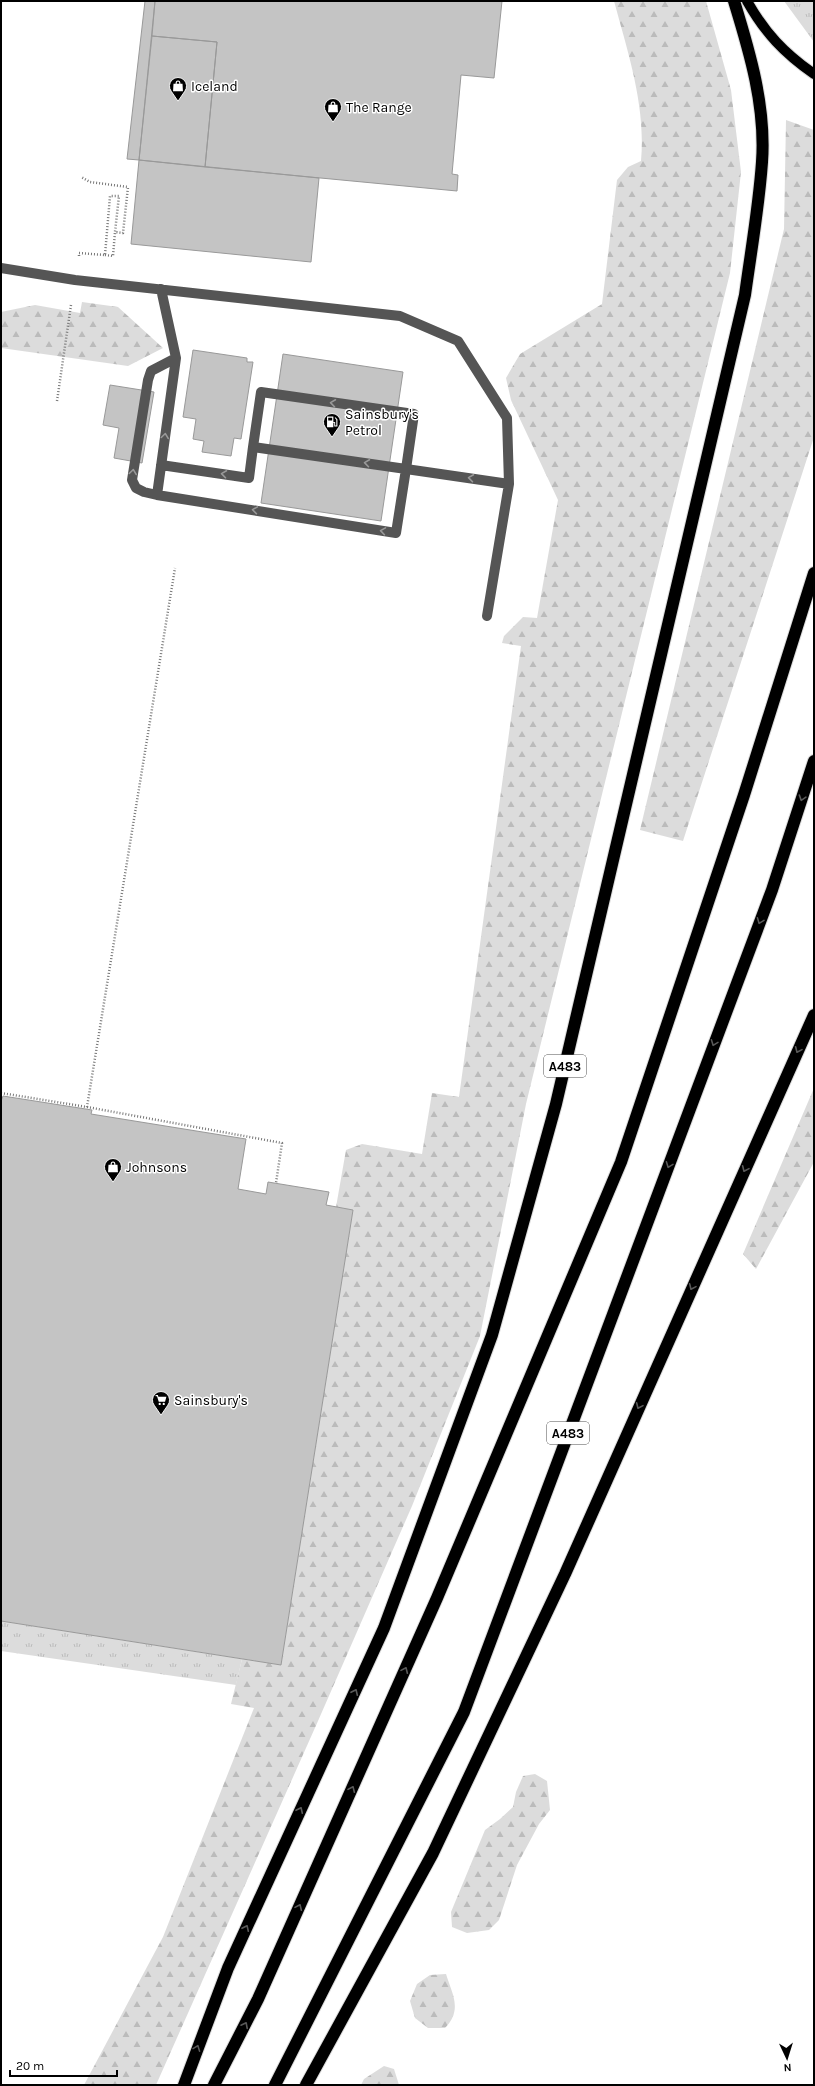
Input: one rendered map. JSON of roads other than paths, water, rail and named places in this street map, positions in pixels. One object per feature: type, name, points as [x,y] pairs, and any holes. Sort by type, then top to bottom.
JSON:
[{"type":"highway","name":"A483","points":[[184,2085],[228,1968],[384,1628],[492,1335],[556,1104],[745,295],[762,161],[761,126],[753,64],[734,1]]},
{"type":"highway","points":[[214,2085],[258,1999],[437,1598],[621,1162],[744,795],[814,573]]},
{"type":"highway","name":"A483","points":[[275,2085],[464,1712],[769,898],[814,761]]},
{"type":"highway","points":[[306,2085],[433,1853],[565,1574],[814,1014]]},
{"type":"main road","points":[[747,1],[770,37],[791,58],[814,74]]},
{"type":"lane","points":[[1,268],[75,280],[400,316],[458,341],[507,418],[509,484],[487,616]]},
{"type":"lane","points":[[157,494],[176,358],[161,289]]},
{"type":"lane","points":[[161,465],[249,478],[261,392],[414,414],[396,533],[144,492],[136,488],[132,480],[148,380],[151,371],[176,358]]},
{"type":"lane","points":[[253,446],[509,484]]},
{"type":"place","name":"Iceland","points":[[178,101]]},
{"type":"place","name":"The Range","points":[[333,122]]},
{"type":"place","name":"Sainsbury's Petrol","points":[[332,437]]},
{"type":"place","name":"Johnsons","points":[[113,1182]]},
{"type":"place","name":"Sainsbury's","points":[[161,1415]]}]
